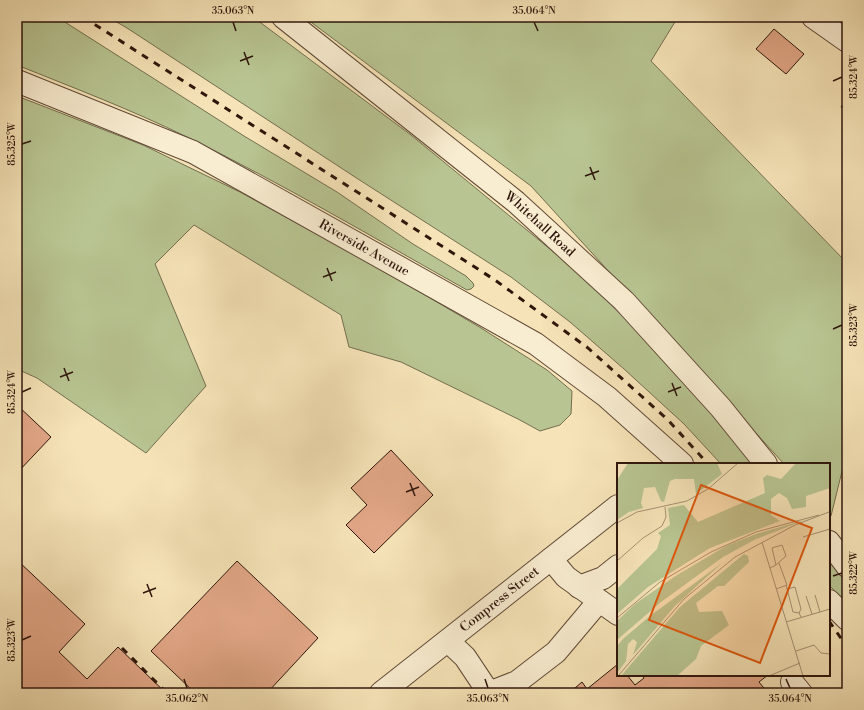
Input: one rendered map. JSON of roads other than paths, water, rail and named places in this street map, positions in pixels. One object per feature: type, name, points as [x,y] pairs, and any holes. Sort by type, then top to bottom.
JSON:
[{"type":"street","name":"Whitehall Road","points":[[283,17],[516,202],[624,301],[721,408],[765,463]]},
{"type":"street","points":[[813,17],[847,41]]},
{"type":"street","name":"Riverside Avenue","points":[[17,81],[193,152],[536,344],[607,398],[677,462]]},
{"type":"street","name":"Compress Street","points":[[381,693],[617,507]]},
{"type":"street","points":[[830,543],[847,566]]},
{"type":"street","points":[[551,559],[566,577],[617,613]]},
{"type":"street","points":[[579,586],[602,578],[617,567]]},
{"type":"street","points":[[448,641],[465,657],[484,691],[489,693],[517,682],[556,652],[599,601]]},
{"type":"street","points":[[830,602],[847,619]]},
{"type":"railway","points":[[83,17],[495,280],[588,348],[668,420],[707,463]]},
{"type":"railway","points":[[830,622],[847,647]]},
{"type":"railway","points":[[122,648],[167,693]]}]
